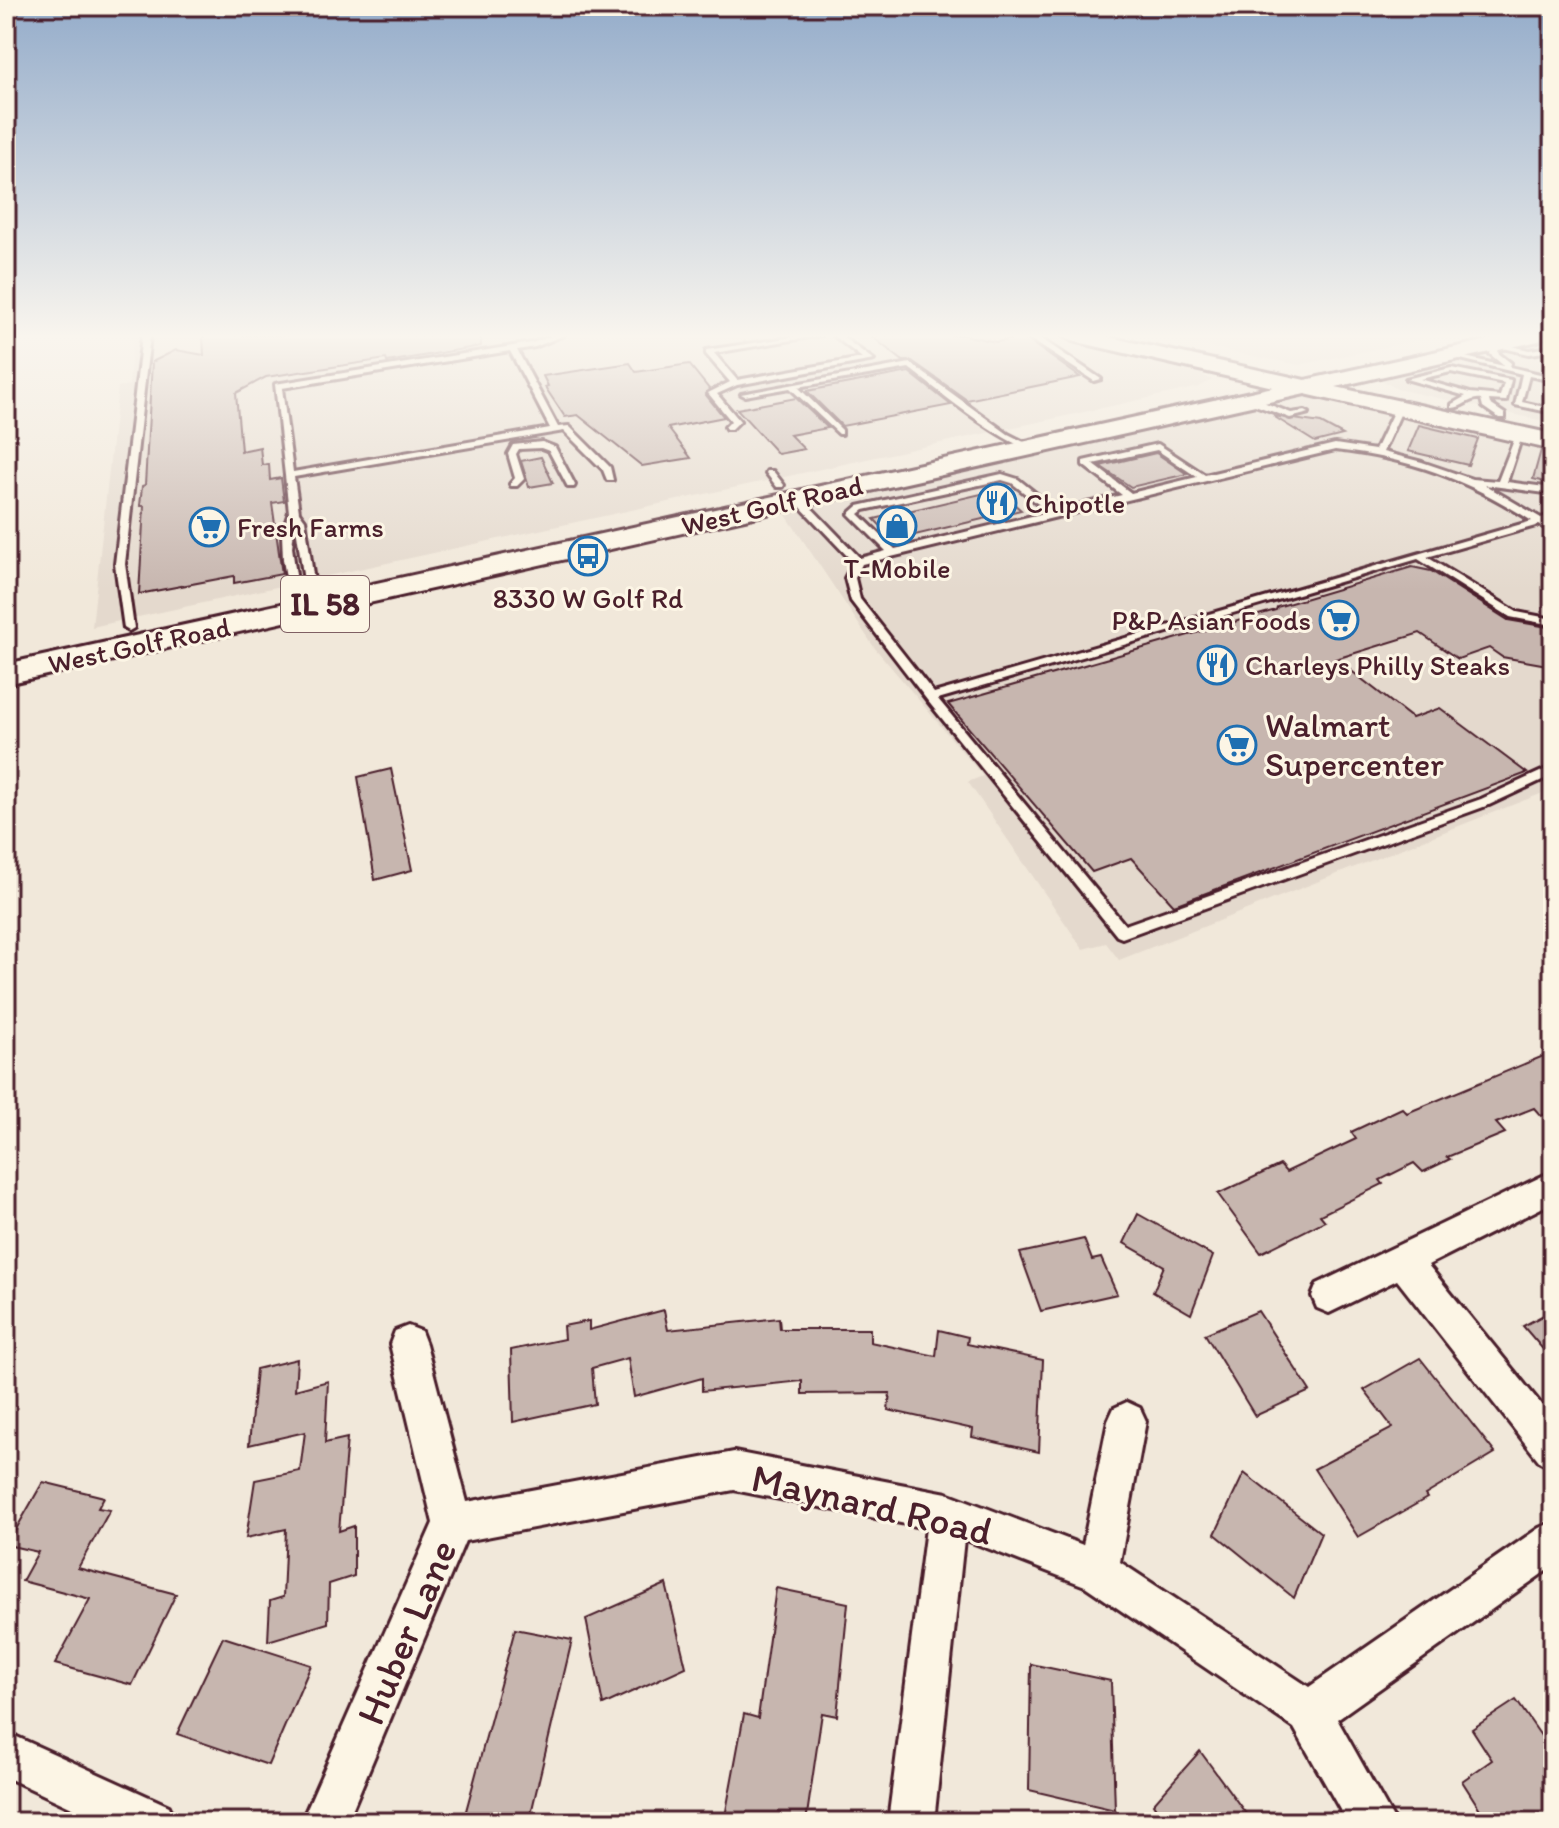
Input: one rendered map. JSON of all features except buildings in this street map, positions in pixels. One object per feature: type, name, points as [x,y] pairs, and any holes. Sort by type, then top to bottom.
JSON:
[{"type":"main road","name":"West Golf Road","points":[[6,674],[300,596],[1089,420]]},
{"type":"main road","name":"West Golf Road","points":[[1013,438],[1119,420]]},
{"type":"main road","points":[[1454,420],[1553,442]]},
{"type":"main road","name":"West Golf Road","points":[[6,655],[300,596]]},
{"type":"street","points":[[1329,1296],[1553,1186]]},
{"type":"street","points":[[1403,1261],[1553,1449]]},
{"type":"street","name":"Huber Lane","points":[[324,1822],[453,1524],[408,1344]]},
{"type":"street","points":[[1098,1571],[1127,1421]]},
{"type":"street","name":"Maynard Road","points":[[453,1524],[734,1471],[947,1513],[1098,1571],[1309,1713]]},
{"type":"street","points":[[911,1822],[947,1513]]},
{"type":"street","points":[[1372,1822],[1309,1713],[1553,1542]]},
{"type":"street","points":[[6,1754],[153,1822]]},
{"type":"lane","points":[[129,628],[120,564],[136,420]]},
{"type":"lane","points":[[281,420],[294,512],[300,520],[300,596]]},
{"type":"lane","points":[[550,420],[555,430]]},
{"type":"lane","points":[[729,427],[735,420]]},
{"type":"lane","points":[[827,420],[839,432]]},
{"type":"lane","points":[[984,420],[1013,438]]},
{"type":"lane","points":[[984,420],[1013,438]]},
{"type":"lane","points":[[1378,454],[1393,420]]},
{"type":"lane","points":[[289,475],[566,428],[607,469],[610,478]]},
{"type":"lane","points":[[1502,483],[1520,435]]},
{"type":"lane","points":[[514,484],[520,479],[512,454],[516,447],[530,445],[552,449],[571,485]]},
{"type":"lane","points":[[1131,497],[1086,463],[1158,447],[1205,479]]},
{"type":"lane","points":[[1553,491],[1468,480],[1378,454],[1335,447],[893,552],[858,562],[850,578],[855,599],[1122,932],[1485,802],[1553,770]]},
{"type":"lane","points":[[893,552],[854,514],[861,508],[1002,477],[1015,481],[1057,515]]},
{"type":"lane","points":[[1468,480],[1553,529]]},
{"type":"lane","points":[[783,486],[858,562]]},
{"type":"lane","points":[[294,512],[288,522],[287,536],[300,596]]},
{"type":"lane","points":[[931,697],[1553,517]]},
{"type":"lane","points":[[1419,556],[1514,615],[1553,622]]},
{"type":"shaded area","points":[[114,420],[1045,420],[92,627]]},
{"type":"shaded area","points":[[1190,420],[1431,420],[1553,447],[1553,789],[1119,960],[1106,943],[1083,949],[968,782],[983,776],[874,647],[782,509]]},
{"type":"place","name":"Chipotle","points":[[997,503]]},
{"type":"place","name":"T-Mobile","points":[[897,526]]},
{"type":"place","name":"Fresh Farms","points":[[209,527]]},
{"type":"place","name":"8330 W Golf Rd","points":[[588,556]]},
{"type":"place","name":"P&P Asian Foods","points":[[1339,620]]},
{"type":"place","name":"Charleys Philly Steaks","points":[[1217,665]]},
{"type":"place","name":"Walmart Supercenter","points":[[1237,745]]}]
